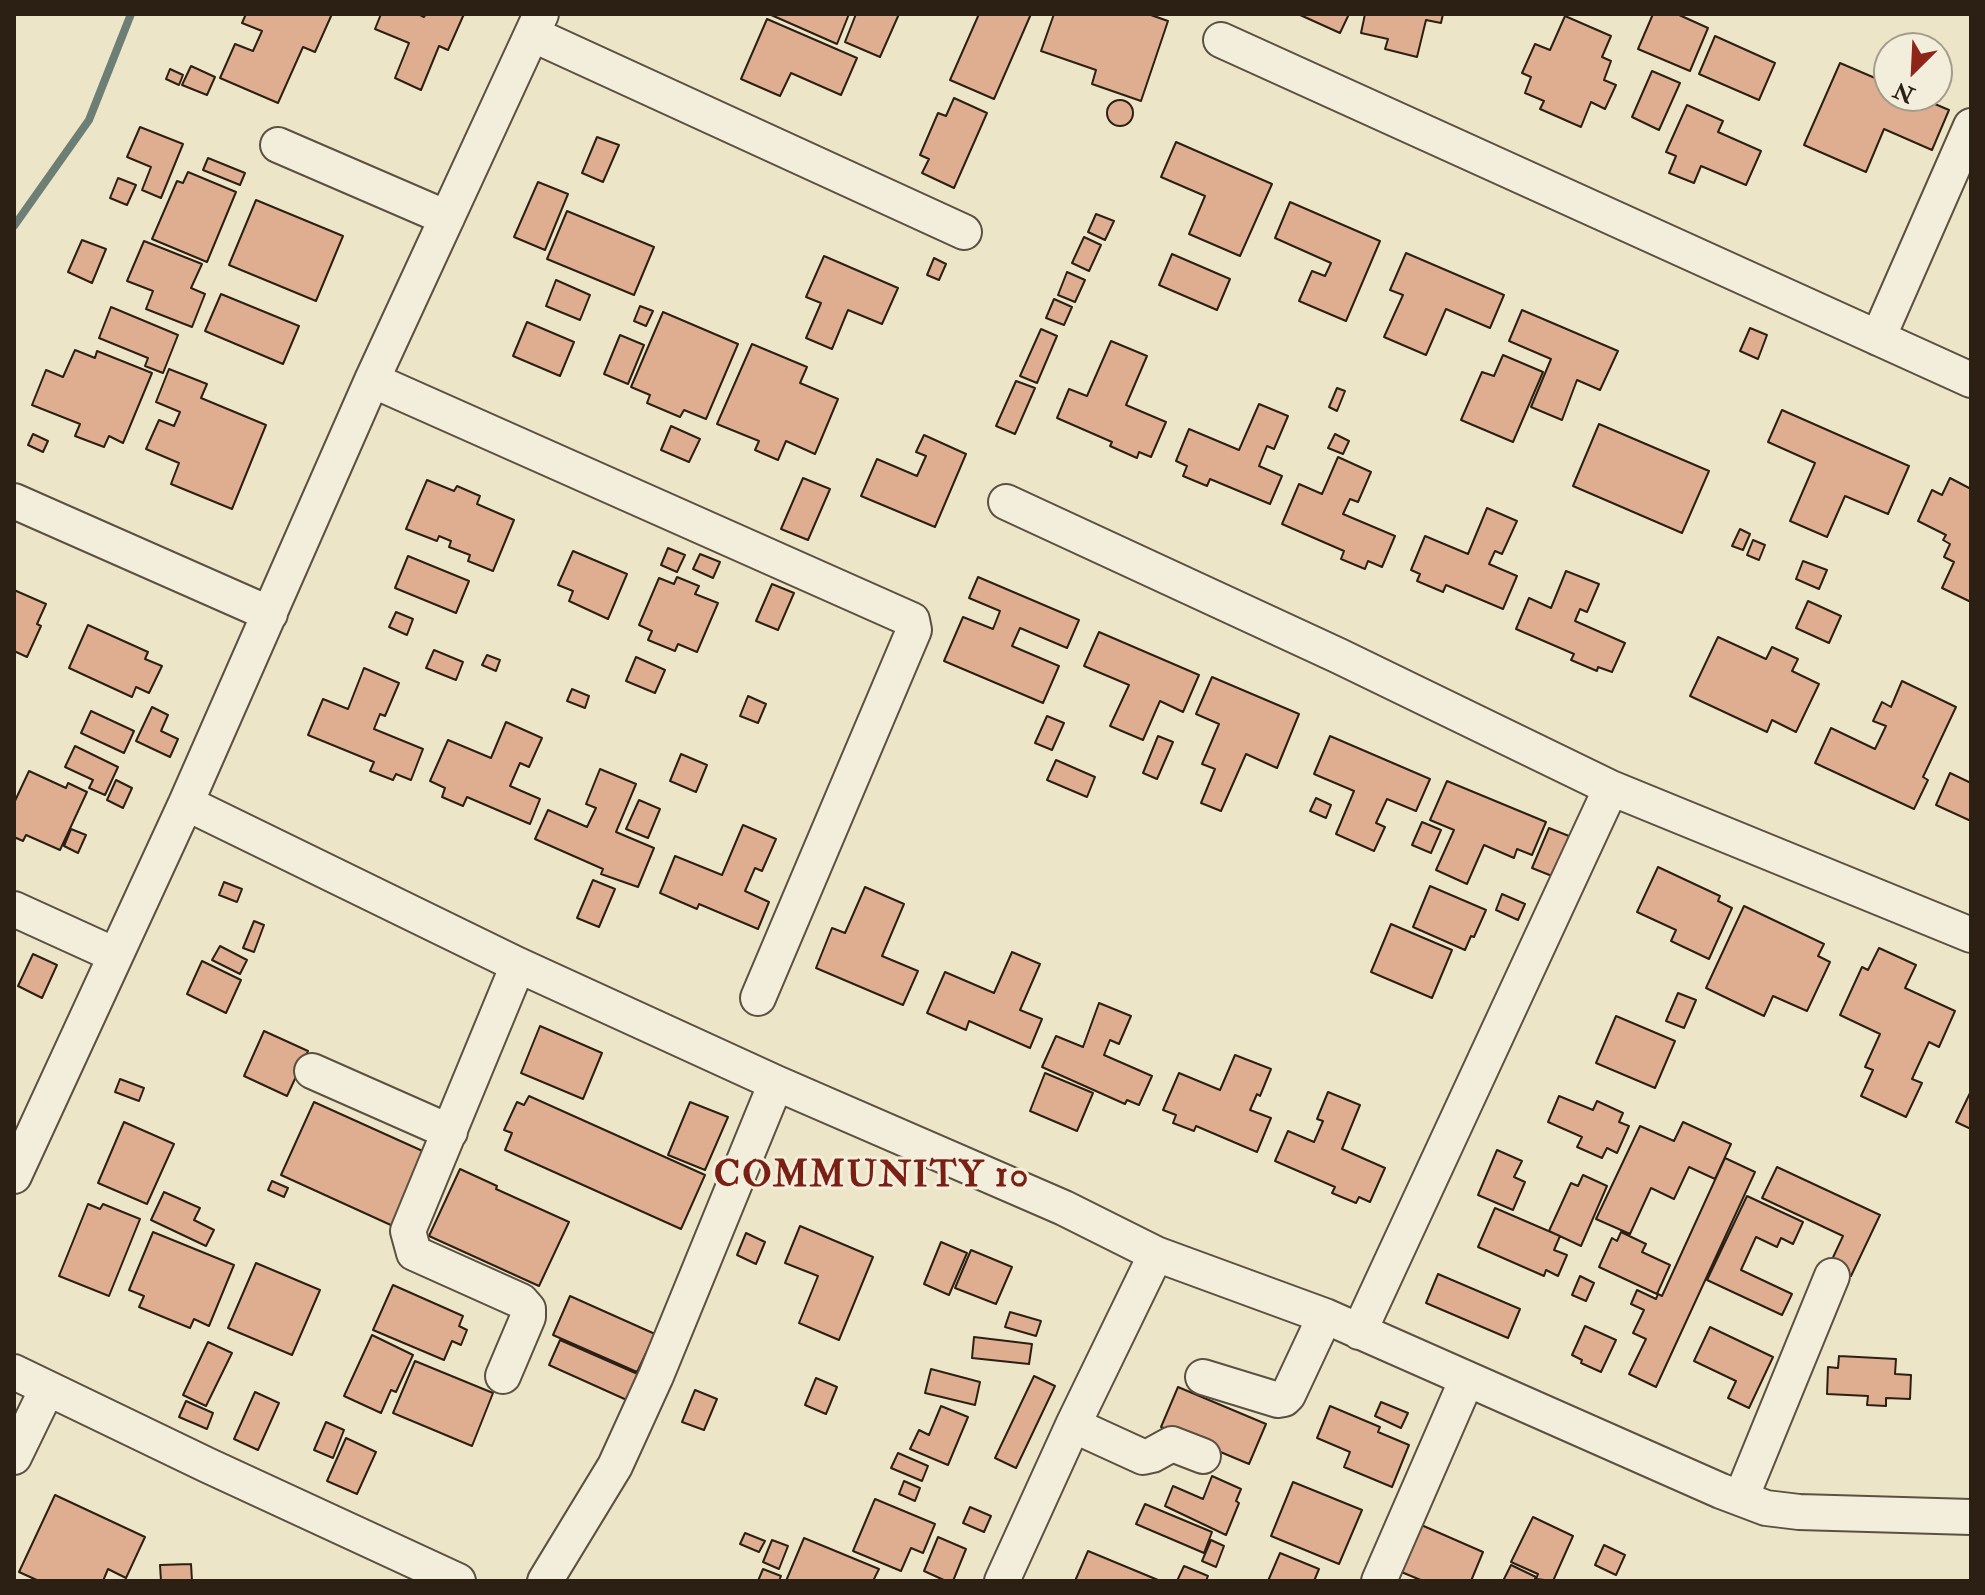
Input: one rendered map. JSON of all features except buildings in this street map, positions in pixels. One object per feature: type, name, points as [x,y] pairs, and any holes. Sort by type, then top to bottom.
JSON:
[{"type":"street","points":[[14,1176],[186,803],[372,380],[538,24],[964,232]]},
{"type":"street","points":[[1221,40],[1971,380]]},
{"type":"street","points":[[1878,338],[1971,126]]},
{"type":"street","points":[[278,145],[447,218]]},
{"type":"street","points":[[372,380],[912,620],[914,630],[758,998]]},
{"type":"street","points":[[14,501],[270,614]]},
{"type":"street","points":[[1006,502],[1339,656],[1611,788],[1971,935]]},
{"type":"street","points":[[1359,1332],[1611,788]]},
{"type":"street","points":[[186,803],[518,965],[776,1083],[1064,1208],[1156,1254],[1325,1316],[1741,1498],[1766,1508],[1799,1512],[1971,1517]]},
{"type":"street","points":[[14,909],[115,955]]},
{"type":"street","points":[[503,1376],[528,1317],[528,1309],[521,1301],[414,1253],[408,1231],[518,965]]},
{"type":"street","points":[[312,1071],[450,1132]]},
{"type":"street","points":[[545,1581],[615,1466],[656,1376],[776,1083]]},
{"type":"street","points":[[1002,1581],[1156,1254]]},
{"type":"street","points":[[1741,1498],[1832,1276]]},
{"type":"street","points":[[1203,1377],[1278,1400],[1284,1399],[1325,1316]]},
{"type":"street","points":[[14,1372],[458,1581]]},
{"type":"street","points":[[1379,1581],[1467,1379]]},
{"type":"street","points":[[14,1457],[47,1389]]},
{"type":"street","points":[[1073,1425],[1143,1457],[1172,1444],[1203,1456]]},
{"type":"waterway","points":[[14,226],[89,120],[131,14]]},
{"type":"district","name":"COMMUNITY 10","points":[[872,1178]]}]
